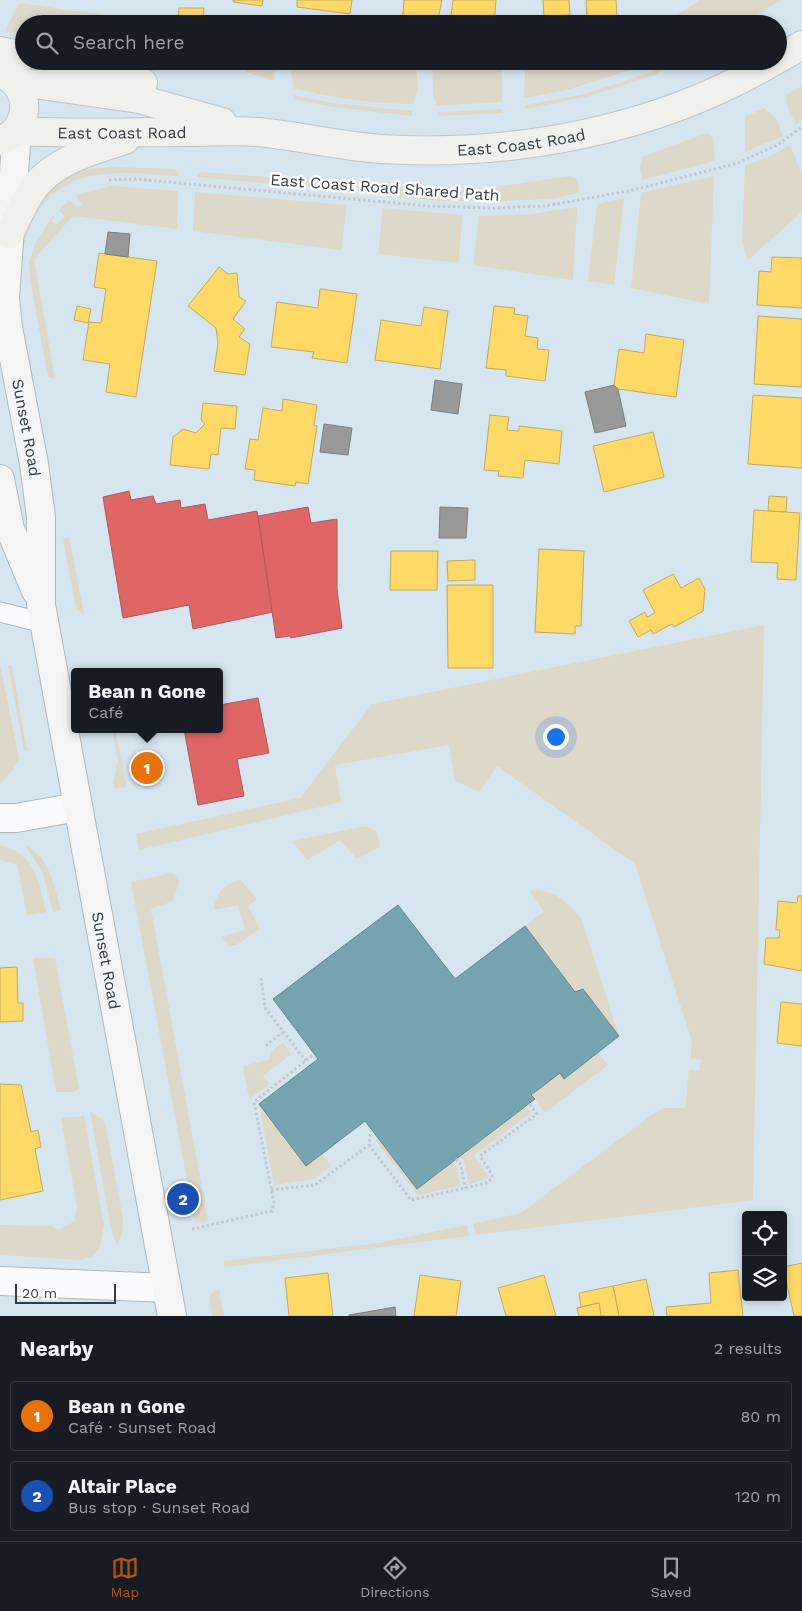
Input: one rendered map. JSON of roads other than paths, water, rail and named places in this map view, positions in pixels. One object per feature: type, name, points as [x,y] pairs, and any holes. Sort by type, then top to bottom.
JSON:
[{"type":"main road","points":[[787,53],[802,44]]},
{"type":"main road","points":[[0,51],[15,54]]},
{"type":"main road","name":"East Coast Road","points":[[86,70],[142,83],[257,132]]},
{"type":"main road","name":"East Coast Road","points":[[8,136],[155,131],[257,132],[380,149],[475,150],[531,144],[614,126],[687,103],[755,70]]},
{"type":"main road","points":[[7,77],[139,99],[257,132]]},
{"type":"main road","points":[[7,77],[23,96],[24,105],[24,114],[8,136]]},
{"type":"main road","points":[[9,234],[31,192],[61,164],[96,149],[155,131]]},
{"type":"main road","name":"Sunset Road","points":[[8,136],[9,234],[5,298],[13,356],[34,464],[41,517],[42,614]]},
{"type":"main road","name":"Sunset Road","points":[[0,479],[10,528],[42,614],[172,1316]]},
{"type":"street","points":[[0,818],[24,817],[78,807]]},
{"type":"street","points":[[0,1280],[167,1288]]},
{"type":"lane","points":[[0,612],[42,614]]},
{"type":"place","name":"Bean n Gone","points":[[147,768]]},
{"type":"place","name":"Altair Place","points":[[183,1199]]}]
